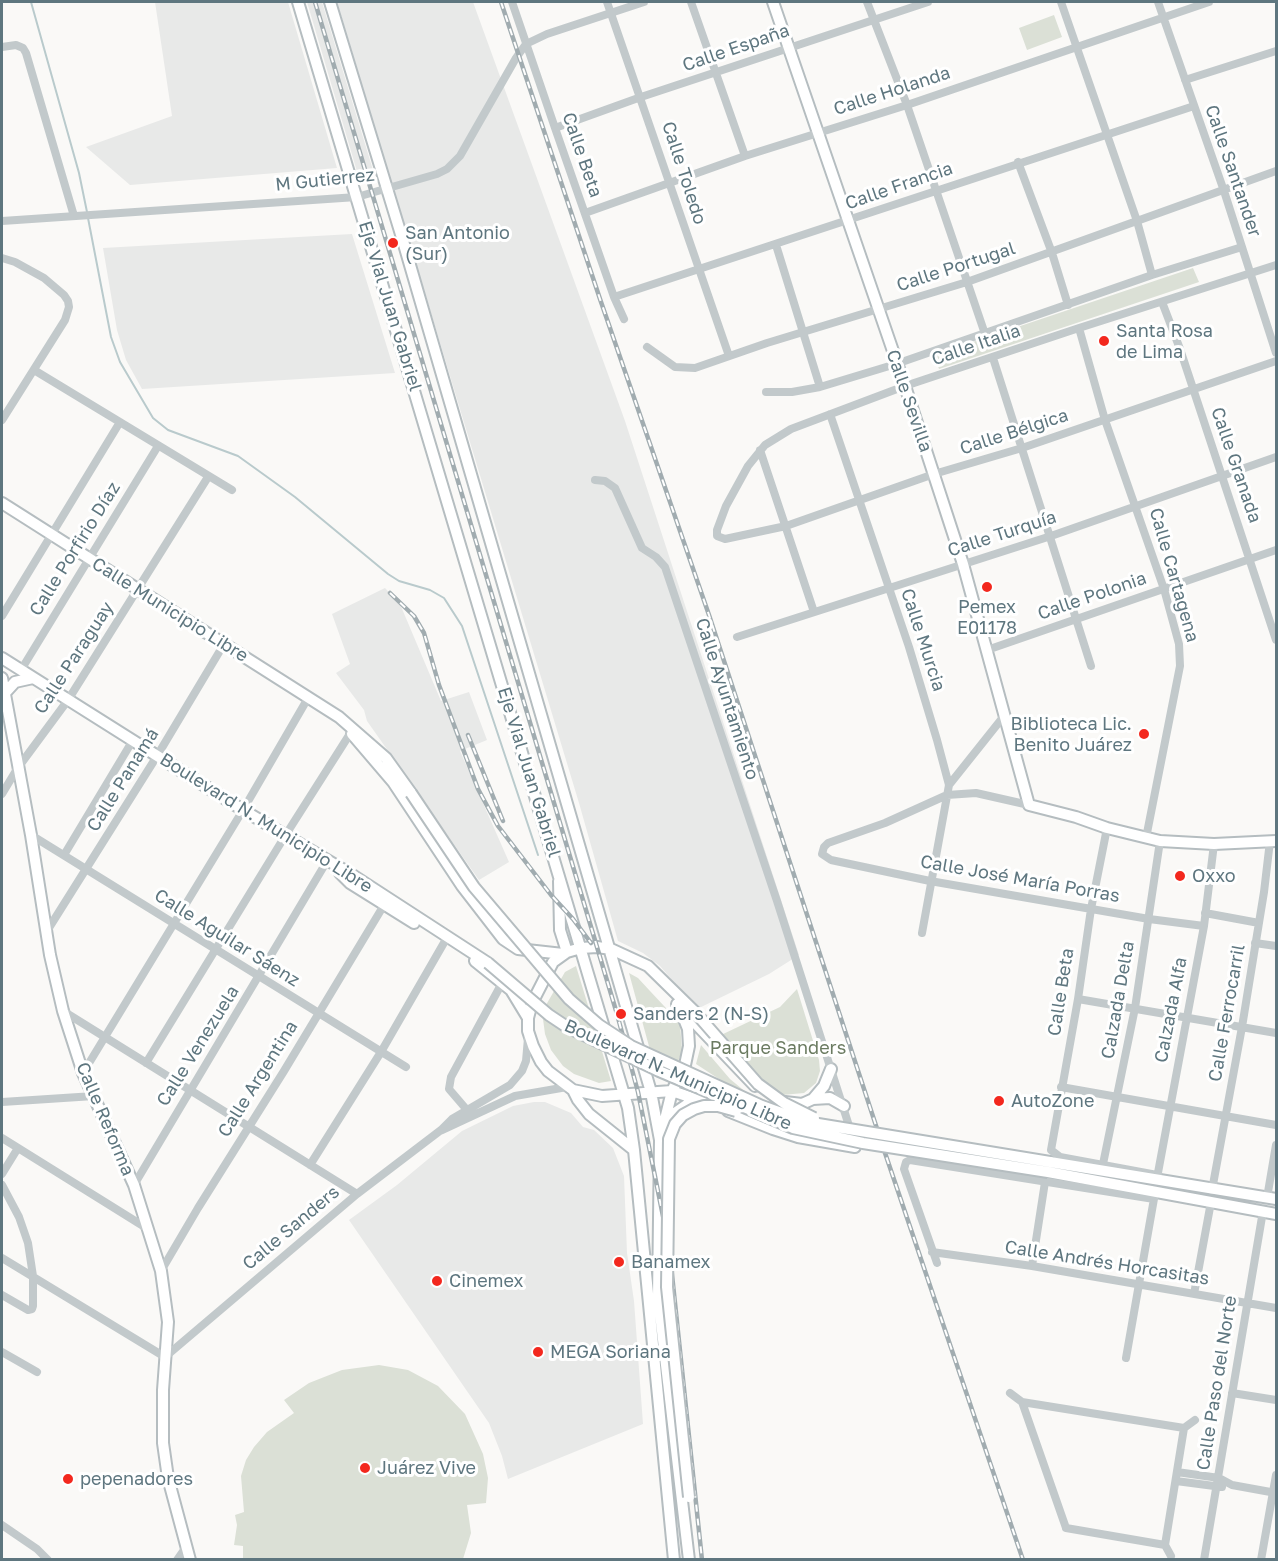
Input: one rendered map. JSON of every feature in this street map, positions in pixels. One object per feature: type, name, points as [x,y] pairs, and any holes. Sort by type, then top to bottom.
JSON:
[{"type":"main road","name":"Eje Vial Juan Gabriel","points":[[298,2],[628,1108],[674,1560]]},
{"type":"main road","name":"Eje Vial Juan Gabriel","points":[[330,2],[611,949],[651,1092],[660,1140],[658,1297],[688,1560]]},
{"type":"main road","name":"Calle Sevilla","points":[[773,2],[905,386],[963,564],[1029,805]]},
{"type":"main road","name":"Calle Municipio Libre","points":[[2,503],[339,717],[352,731]]},
{"type":"main road","name":"Boulevard N. Municipio Libre","points":[[2,658],[465,946],[567,1027],[659,1071],[793,1128],[863,1143],[1051,1168]]},
{"type":"main road","name":"Calle Reforma","points":[[2,678],[50,955],[63,1011],[83,1072],[134,1185],[161,1271],[168,1322],[162,1414],[164,1443],[168,1478],[190,1560]]},
{"type":"main road","points":[[4,694],[15,682],[33,678]]},
{"type":"main road","points":[[352,731],[393,782],[462,886],[503,939],[518,949],[565,953]]},
{"type":"main road","name":"Boulevard N. Municipio Libre","points":[[352,731],[386,758],[474,887],[569,999],[599,1025],[631,1046],[762,1106],[806,1122],[1156,1186],[1212,1190],[1272,1199]]},
{"type":"main road","points":[[1029,805],[1160,841],[1215,844],[1273,841]]},
{"type":"main road","points":[[331,864],[344,878],[384,905],[469,956],[502,983],[520,1004],[528,1018]]},
{"type":"main road","points":[[559,875],[560,930],[565,953]]},
{"type":"main road","points":[[634,1150],[589,1114],[570,1089],[548,1071],[541,1062],[528,1031],[528,1018],[532,1003],[553,962],[565,953],[581,948],[611,949],[648,966],[694,1011],[758,1084],[784,1103],[834,1126]]},
{"type":"main road","points":[[637,962],[660,983],[749,1082],[763,1092],[791,1104],[830,1098],[844,1106]]},
{"type":"main road","points":[[660,1140],[672,1091],[685,1065],[689,1046],[686,1020],[677,1004]]},
{"type":"main road","points":[[813,1099],[824,1086],[831,1069]]},
{"type":"main road","points":[[570,1089],[602,1096],[672,1091],[790,1134],[855,1147]]},
{"type":"main road","points":[[666,1119],[695,1099]]},
{"type":"main road","points":[[686,1540],[689,1497],[667,1287],[669,1139],[675,1124],[683,1114],[704,1106],[728,1108],[793,1128]]},
{"type":"main road","name":"Boulevard N. Municipio Libre","points":[[1156,1186],[1211,1202],[1276,1214]]},
{"type":"street","name":"Calle Beta","points":[[512,2],[614,297],[624,319]]},
{"type":"street","name":"Calle Toledo","points":[[607,2],[729,356]]},
{"type":"street","points":[[526,44],[546,34],[644,2]]},
{"type":"street","points":[[692,2],[745,156]]},
{"type":"street","points":[[867,2],[907,105],[985,334]]},
{"type":"street","name":"Calle España","points":[[555,128],[789,47],[928,2]]},
{"type":"street","points":[[1061,2],[1137,221],[1152,275]]},
{"type":"street","name":"Calle Santander","points":[[1158,2],[1224,191],[1276,352]]},
{"type":"street","name":"Calle Holanda","points":[[585,213],[745,156],[907,105],[1209,2]]},
{"type":"street","name":"M Gutierrez","points":[[2,221],[357,196],[437,174],[454,163],[465,147],[526,44]]},
{"type":"street","points":[[2,47],[16,45],[23,48],[26,53],[76,215]]},
{"type":"street","points":[[1185,80],[1276,51]]},
{"type":"street","name":"Calle Francia","points":[[614,297],[936,192],[1018,162],[1194,106]]},
{"type":"street","points":[[1018,162],[1052,253],[1068,305]]},
{"type":"street","name":"Calle Portugal","points":[[646,347],[668,364],[681,369],[695,368],[967,282],[1276,171]]},
{"type":"street","points":[[776,244],[820,387]]},
{"type":"street","name":"Calle Italia","points":[[766,392],[792,392],[820,387],[896,364],[1152,275],[1242,247]]},
{"type":"street","points":[[2,258],[15,261],[28,268],[59,289],[68,301],[68,314],[2,420]]},
{"type":"street","name":"Calle Italia","points":[[725,539],[718,537],[717,533],[726,506],[740,479],[760,450],[780,434],[905,386],[1276,265]]},
{"type":"street","name":"Calle Granada","points":[[1162,302],[1276,640]]},
{"type":"street","name":"Calle Cartagena","points":[[1079,328],[1106,420],[1164,589],[1179,644],[1180,666],[1146,838]]},
{"type":"street","points":[[993,358],[1091,666]]},
{"type":"street","name":"Calle Bélgica","points":[[725,539],[786,526],[934,474],[1022,448],[1276,361]]},
{"type":"street","points":[[34,370],[232,490]]},
{"type":"street","name":"Calle Murcia","points":[[830,414],[921,686],[948,790],[922,933]]},
{"type":"street","points":[[2,616],[120,422]]},
{"type":"street","name":"Calle Porfirio Díaz","points":[[21,670],[158,446]]},
{"type":"street","points":[[760,450],[814,612]]},
{"type":"street","name":"Calle Turquía","points":[[737,637],[1051,536],[1276,457]]},
{"type":"street","name":"Calle Paraguay","points":[[2,794],[17,769],[68,700],[208,477]]},
{"type":"street","name":"Calle Ayuntamiento","points":[[595,480],[604,481],[615,488],[642,548],[656,557],[665,567],[831,1069]]},
{"type":"street","name":"Calle Polonia","points":[[987,650],[1276,550]]},
{"type":"street","name":"Calle Panamá","points":[[47,931],[87,870],[224,644]]},
{"type":"street","points":[[83,1072],[243,810],[308,698]]},
{"type":"street","points":[[948,790],[1004,716]]},
{"type":"street","points":[[146,1062],[352,731]]},
{"type":"street","points":[[64,855],[133,740]]},
{"type":"street","points":[[948,790],[976,793],[1029,805]]},
{"type":"street","name":"Calle José María Porras","points":[[948,790],[885,823],[828,843],[824,846],[822,854],[831,860],[930,881],[1149,919],[1204,926]]},
{"type":"street","name":"Calle Beta","points":[[1032,1266],[1051,1168],[1051,1150],[1061,1087],[1107,828]]},
{"type":"street","name":"Calle Aguilar Sáenz","points":[[31,835],[406,1067]]},
{"type":"street","name":"Calzada Delta","points":[[1103,1164],[1135,1008],[1160,841]]},
{"type":"street","name":"Calle Ferrocarril","points":[[1212,1190],[1273,841]]},
{"type":"street","name":"Calzada Alfa","points":[[1126,1358],[1169,1108],[1204,926],[1215,844]]},
{"type":"street","name":"Calle Venezuela","points":[[134,1185],[190,1090],[331,864]]},
{"type":"street","name":"Calle Argentina","points":[[161,1271],[384,905]]},
{"type":"street","points":[[1205,913],[1259,923]]},
{"type":"street","points":[[310,1165],[381,1052],[445,941]]},
{"type":"street","points":[[1255,943],[1276,946]]},
{"type":"street","points":[[467,1110],[449,1089],[451,1077],[502,983]]},
{"type":"street","points":[[1078,999],[1276,1033]]},
{"type":"street","points":[[63,1011],[357,1194]]},
{"type":"street","name":"Calle Sanders","points":[[165,1357],[357,1194],[441,1130],[452,1119],[499,1092],[516,1079],[526,1061],[528,1031]]},
{"type":"street","points":[[831,1069],[855,1147]]},
{"type":"street","points":[[1061,1087],[1169,1108],[1276,1125]]},
{"type":"street","name":"Calle Sanders","points":[[441,1130],[516,1096],[540,1091],[570,1089]]},
{"type":"street","points":[[2,1102],[94,1096]]},
{"type":"street","points":[[2,1138],[148,1229]]},
{"type":"street","points":[[1272,1199],[1276,1145]]},
{"type":"street","points":[[2,1174],[18,1148]]},
{"type":"street","points":[[937,1263],[904,1169],[906,1162],[916,1159],[1051,1168],[1103,1164],[1156,1186]]},
{"type":"street","points":[[2,1185],[28,1243],[33,1276],[33,1306],[30,1310],[25,1310],[2,1295]]},
{"type":"street","points":[[1194,1294],[1211,1202]]},
{"type":"street","name":"Calle Paso del Norte","points":[[1204,1560],[1263,1211]]},
{"type":"street","name":"Calle Andrés Horcasitas","points":[[932,1252],[1032,1266],[1276,1308]]},
{"type":"street","points":[[2,1258],[165,1357]]},
{"type":"street","points":[[2,1352],[37,1372]]},
{"type":"street","points":[[1010,1393],[1022,1402],[1184,1428],[1195,1420]]},
{"type":"street","points":[[1232,1393],[1276,1400]]},
{"type":"street","points":[[1022,1402],[1066,1528]]},
{"type":"street","points":[[1171,1556],[1165,1545],[1184,1428]]},
{"type":"street","points":[[1261,1560],[1275,1493],[1276,1475]]},
{"type":"street","points":[[1177,1476],[1275,1493]]},
{"type":"street","points":[[2,1525],[37,1549],[45,1559]]},
{"type":"street","points":[[1058,1536],[1066,1528]]},
{"type":"street","points":[[1066,1528],[1165,1545]]},
{"type":"street","points":[[177,1560],[186,1547]]},
{"type":"shaded area","points":[[155,2],[288,2],[337,168],[130,185],[86,147],[172,116]]},
{"type":"shaded area","points":[[307,2],[322,2],[376,180],[361,185]]},
{"type":"shaded area","points":[[337,2],[473,2],[625,421],[799,955],[769,974],[697,1009],[660,966],[643,953],[618,941],[579,803]]},
{"type":"shaded area","points":[[352,234],[395,373],[142,389],[126,360],[117,330],[103,248]]},
{"type":"shaded area","points":[[385,588],[400,604],[441,701],[469,692],[487,740],[460,751],[509,862],[479,880],[367,721],[364,710],[336,673],[350,664],[332,614]]},
{"type":"shaded area","points":[[545,1102],[571,1113],[583,1127],[594,1130],[613,1148],[624,1176],[627,1253],[634,1301],[643,1424],[508,1479],[489,1423],[349,1220],[397,1185],[462,1131],[513,1106]]},
{"type":"green space","points":[[1054,15],[1062,37],[1027,50],[1019,28]]},
{"type":"green space","points":[[1193,268],[1199,282],[939,369],[934,355]]},
{"type":"green space","points":[[576,966],[611,1081],[599,1083],[574,1074],[563,1066],[551,1050],[545,1034],[543,1019],[546,1005],[565,972]]},
{"type":"green space","points":[[629,973],[638,978],[680,1023],[682,1051],[678,1062],[650,1050]]},
{"type":"green space","name":"Parque Sanders","points":[[797,989],[819,1060],[820,1071],[816,1083],[804,1093],[782,1095],[773,1092],[761,1083],[721,1035],[780,1007]]},
{"type":"green space","points":[[701,1045],[730,1079],[747,1093],[745,1096],[696,1064]]},
{"type":"green space","name":"Juárez Vive","points":[[379,1365],[408,1370],[438,1386],[465,1414],[483,1454],[488,1478],[486,1503],[467,1505],[471,1533],[463,1559],[243,1559],[243,1546],[234,1545],[237,1525],[235,1515],[244,1512],[241,1476],[246,1460],[254,1447],[267,1432],[294,1413],[284,1400],[309,1383],[342,1370]]},
{"type":"waterway","points":[[31,2],[79,173],[87,212]]},
{"type":"waterway","points":[[88,218],[111,337],[120,362],[153,418],[168,430],[238,456],[295,497],[388,574],[399,581],[430,590],[444,598],[462,626],[538,855]]},
{"type":"railway","points":[[315,2],[617,1014],[638,1092],[669,1246],[702,1560]]},
{"type":"railway","points":[[501,2],[709,615],[883,1147],[1023,1560]]},
{"type":"railway","points":[[390,593],[414,616],[424,633],[439,685],[478,789],[498,826],[591,943]]},
{"type":"railway","points":[[468,735],[503,821]]},
{"type":"place","name":"San Antonio (Sur)","points":[[393,243]]},
{"type":"place","name":"Santa Rosa de Lima","points":[[1104,341]]},
{"type":"place","name":"Pemex E01178","points":[[987,587]]},
{"type":"place","name":"Biblioteca Lic. Benito Juárez","points":[[1144,734]]},
{"type":"place","name":"Oxxo","points":[[1180,876]]},
{"type":"place","name":"Sanders 2 (N-S)","points":[[621,1014]]},
{"type":"place","name":"AutoZone","points":[[999,1101]]},
{"type":"place","name":"Banamex","points":[[619,1262]]},
{"type":"place","name":"Cinemex","points":[[437,1281]]},
{"type":"place","name":"MEGA Soriana","points":[[538,1352]]},
{"type":"place","name":"Juárez Vive","points":[[365,1468]]},
{"type":"place","name":"pepenadores","points":[[68,1479]]}]
